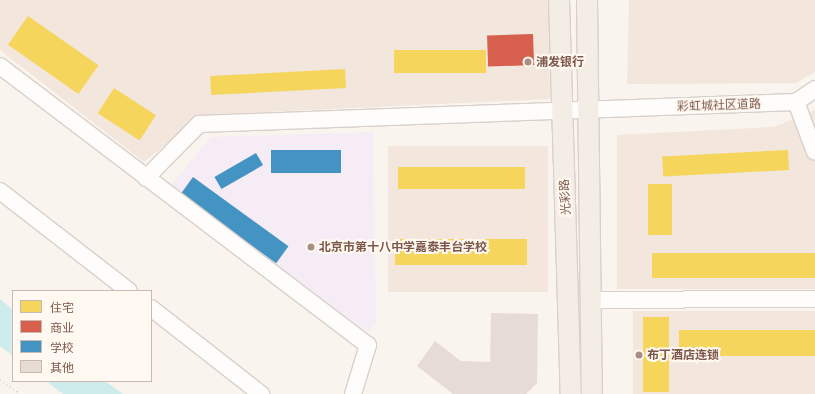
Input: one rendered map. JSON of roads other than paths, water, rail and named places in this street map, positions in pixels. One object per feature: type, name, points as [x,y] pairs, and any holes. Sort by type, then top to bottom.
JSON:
[{"type":"main road","name":"光彩路","points":[[559,0],[560,111],[570,260],[571,394]]},
{"type":"main road","name":"光彩路","points":[[587,0],[592,394]]},
{"type":"street","points":[[0,66],[368,345],[353,394]]},
{"type":"street","points":[[815,88],[796,102],[815,152]]},
{"type":"street","name":"彩虹城社区道路","points":[[146,178],[199,124],[796,102]]},
{"type":"street","points":[[0,191],[128,290]]},
{"type":"street","points":[[591,300],[815,299]]},
{"type":"street","points":[[152,309],[261,394]]},
{"type":"water","points":[[0,299],[12,309],[12,355],[0,346]]},
{"type":"water","points":[[47,382],[106,382],[123,394],[63,394]]},
{"type":"place","name":"浦发银行","points":[[528,62]]},
{"type":"place","name":"北京市第十八中学嘉泰丰台学校","points":[[311,247]]},
{"type":"place","name":"布丁酒店连锁","points":[[639,355]]}]
